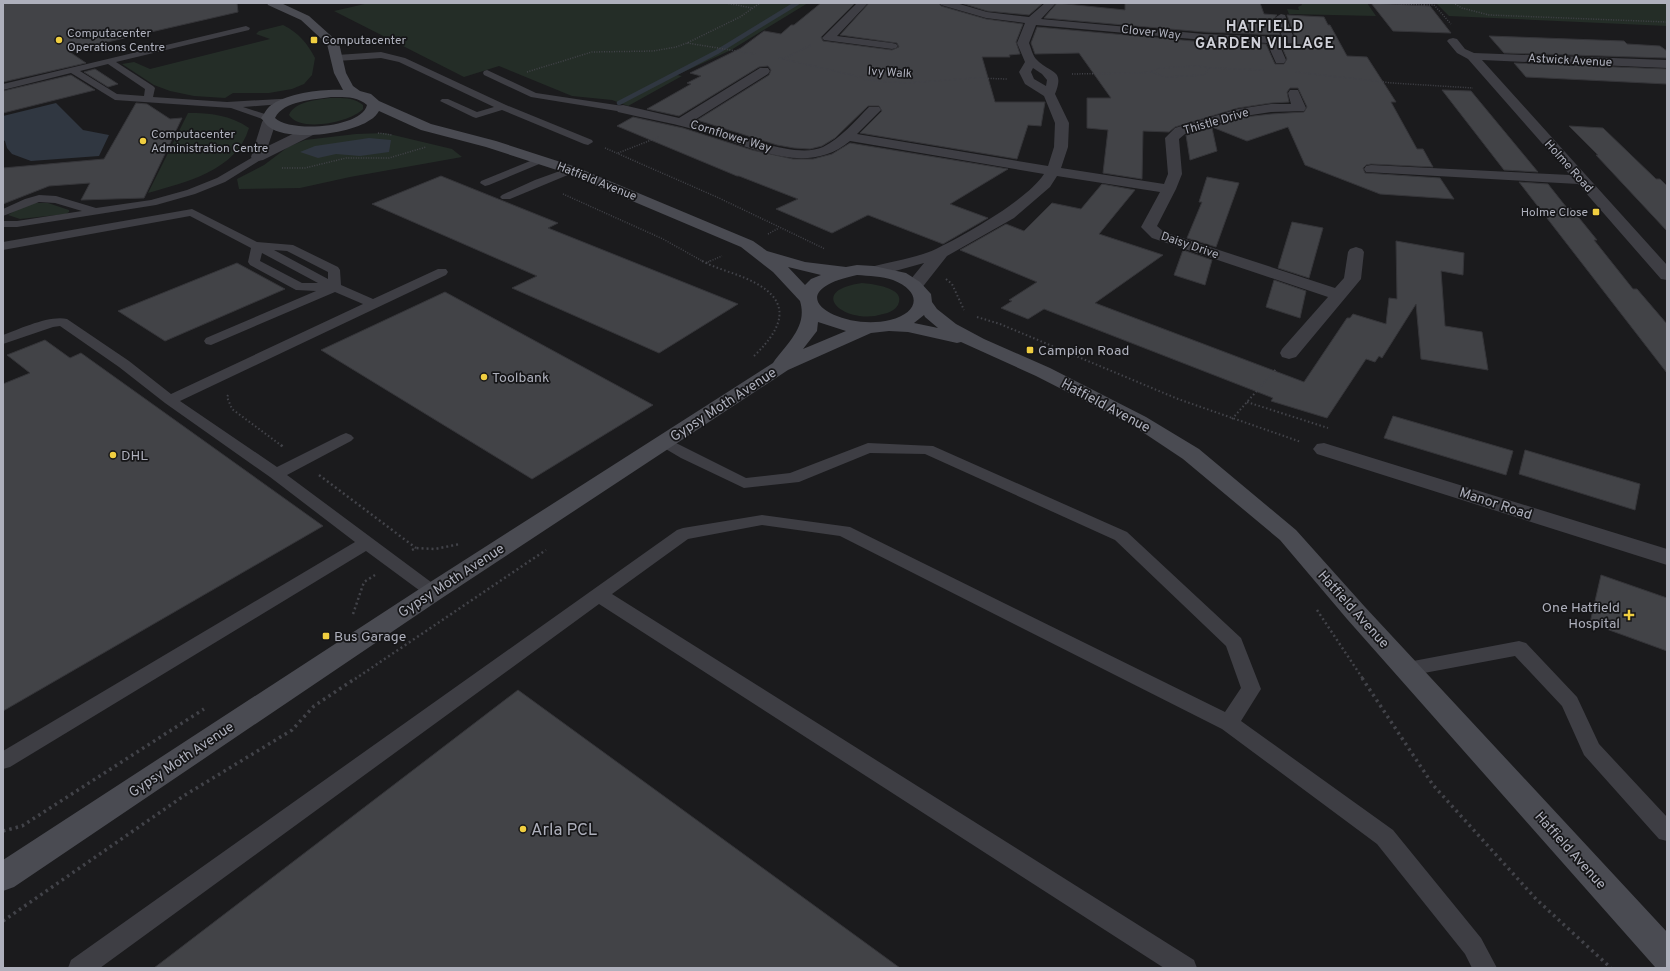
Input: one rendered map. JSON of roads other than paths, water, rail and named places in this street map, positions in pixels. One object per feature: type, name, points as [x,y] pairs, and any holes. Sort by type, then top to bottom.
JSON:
[{"type":"street","points":[[272,3],[305,18],[333,43],[340,74],[348,88],[354,94]]},
{"type":"street","points":[[863,3],[828,38],[892,46]]},
{"type":"street","name":"Clover Way","points":[[945,3],[986,15],[1032,21],[1204,37],[1289,41],[1279,11]]},
{"type":"street","points":[[1048,94],[1053,84],[1053,79],[1046,71],[1031,62],[1023,43],[1032,21],[1051,3]]},
{"type":"street","points":[[1271,40],[1280,60]]},
{"type":"street","name":"Holme Road","points":[[1453,41],[1461,51],[1472,56],[1667,275]]},
{"type":"street","name":"Astwick Avenue","points":[[1472,56],[1667,64]]},
{"type":"street","points":[[877,271],[941,253],[1008,215],[1045,184],[1053,171],[1061,147],[1062,122],[1048,94],[1036,86],[1028,78],[1025,72],[1031,62]]},
{"type":"street","name":"Cornflower Way","points":[[685,122],[764,70]]},
{"type":"street","points":[[253,160],[272,111],[278,106],[322,87],[340,74]]},
{"type":"street","points":[[297,99],[331,93],[354,94]]},
{"type":"street","name":"Thistle Drive","points":[[1168,188],[1175,174],[1172,138],[1180,131],[1243,112],[1271,108],[1301,112],[1294,93]]},
{"type":"street","name":"Hatfield Avenue","points":[[354,94],[366,97],[374,104],[426,127],[492,144],[571,170],[747,244],[790,278],[821,317],[833,322],[865,329]]},
{"type":"street","points":[[352,123],[364,117],[372,110],[374,104]]},
{"type":"street","points":[[623,109],[685,122]]},
{"type":"street","name":"Cornflower Way","points":[[685,122],[751,143],[789,153],[807,155],[823,152],[836,145],[874,110]]},
{"type":"street","points":[[269,120],[283,129],[312,130],[352,123],[375,124]]},
{"type":"street","name":"Hatfield Avenue","points":[[389,125],[426,127]]},
{"type":"street","points":[[253,160],[312,130]]},
{"type":"street","points":[[847,136],[1053,171],[1168,188]]},
{"type":"street","points":[[1371,169],[1581,180]]},
{"type":"street","name":"Daisy Drive","points":[[1168,188],[1149,227],[1158,236],[1339,295]]},
{"type":"street","points":[[1289,354],[1352,279],[1356,252]]},
{"type":"street","name":"Hatfield Avenue","points":[[760,253],[803,267],[824,271],[857,270]]},
{"type":"street","points":[[810,303],[810,291],[821,280],[836,274],[857,270],[877,271],[893,274],[907,279],[920,278],[941,253]]},
{"type":"street","name":"Hatfield Avenue","points":[[920,278],[923,302],[931,314],[950,328],[977,343],[1043,372],[1139,421],[1191,454],[1288,535],[1356,614],[1408,669],[1667,956]]},
{"type":"street","points":[[865,329],[902,322],[915,315],[923,302]]},
{"type":"street","name":"Gypsy Moth Avenue","points":[[781,366],[808,331],[810,303]]},
{"type":"street","name":"Hatfield Avenue","points":[[887,326],[908,327],[944,333],[977,343]]},
{"type":"street","name":"Gypsy Moth Avenue","points":[[3,877],[433,592],[781,366],[865,329]]},
{"type":"street","name":"Manor Road","points":[[1324,449],[1667,557]]},
{"type":"lane","points":[[3,86],[246,28]]},
{"type":"lane","points":[[337,58],[381,55],[402,60],[503,107],[588,142]]},
{"type":"lane","points":[[108,62],[150,88],[148,100]]},
{"type":"lane","points":[[72,70],[115,97],[227,105],[297,99]]},
{"type":"lane","points":[[487,74],[534,95],[623,109]]},
{"type":"lane","points":[[445,101],[476,115],[503,107]]},
{"type":"lane","points":[[227,105],[269,120]]},
{"type":"lane","points":[[3,224],[17,224],[152,203],[191,192],[221,180],[253,160]]},
{"type":"lane","points":[[485,183],[540,160]]},
{"type":"lane","points":[[506,197],[571,170]]},
{"type":"lane","points":[[3,212],[32,199],[41,197],[58,199],[71,205],[99,212]]},
{"type":"lane","points":[[3,246],[192,212],[258,245],[289,248],[334,270],[335,287]]},
{"type":"lane","points":[[258,245],[254,262],[300,287],[335,287],[373,304]]},
{"type":"lane","points":[[170,400],[442,272]]},
{"type":"lane","points":[[211,341],[335,287]]},
{"type":"lane","points":[[3,340],[35,327],[62,322],[124,364],[170,400],[276,474],[433,592]]},
{"type":"lane","points":[[276,474],[302,462],[346,438]]},
{"type":"lane","points":[[664,442],[686,455],[744,483],[793,478],[868,448],[928,449],[1121,536],[1234,643],[1251,689],[1229,724]]},
{"type":"lane","points":[[80,968],[683,534],[762,520],[844,531],[1229,724],[1385,837],[1473,946],[1484,968]]},
{"type":"lane","points":[[3,761],[367,543]]},
{"type":"lane","points":[[599,595],[1185,968]]},
{"type":"lane","points":[[1408,669],[1519,648],[1570,702],[1591,749],[1667,832]]},
{"type":"waterway","points":[[619,103],[717,52],[797,3]]},
{"type":"place","name":"Computacenter Operations Centre","points":[[59,40]]},
{"type":"place","name":"Computacenter","points":[[314,40]]},
{"type":"place","name":"Computacenter Administration Centre","points":[[143,141]]},
{"type":"place","name":"Holme Close","points":[[1596,212]]},
{"type":"place","name":"Campion Road","points":[[1030,350]]},
{"type":"place","name":"Toolbank","points":[[484,377]]},
{"type":"place","name":"DHL","points":[[113,455]]},
{"type":"place","name":"One Hatfield Hospital","points":[[1629,615]]},
{"type":"place","name":"Bus Garage","points":[[326,636]]},
{"type":"place","name":"Arla PCL","points":[[523,829]]},
{"type":"district","name":"HATFIELD GARDEN VILLAGE","points":[[1265,34]]}]
